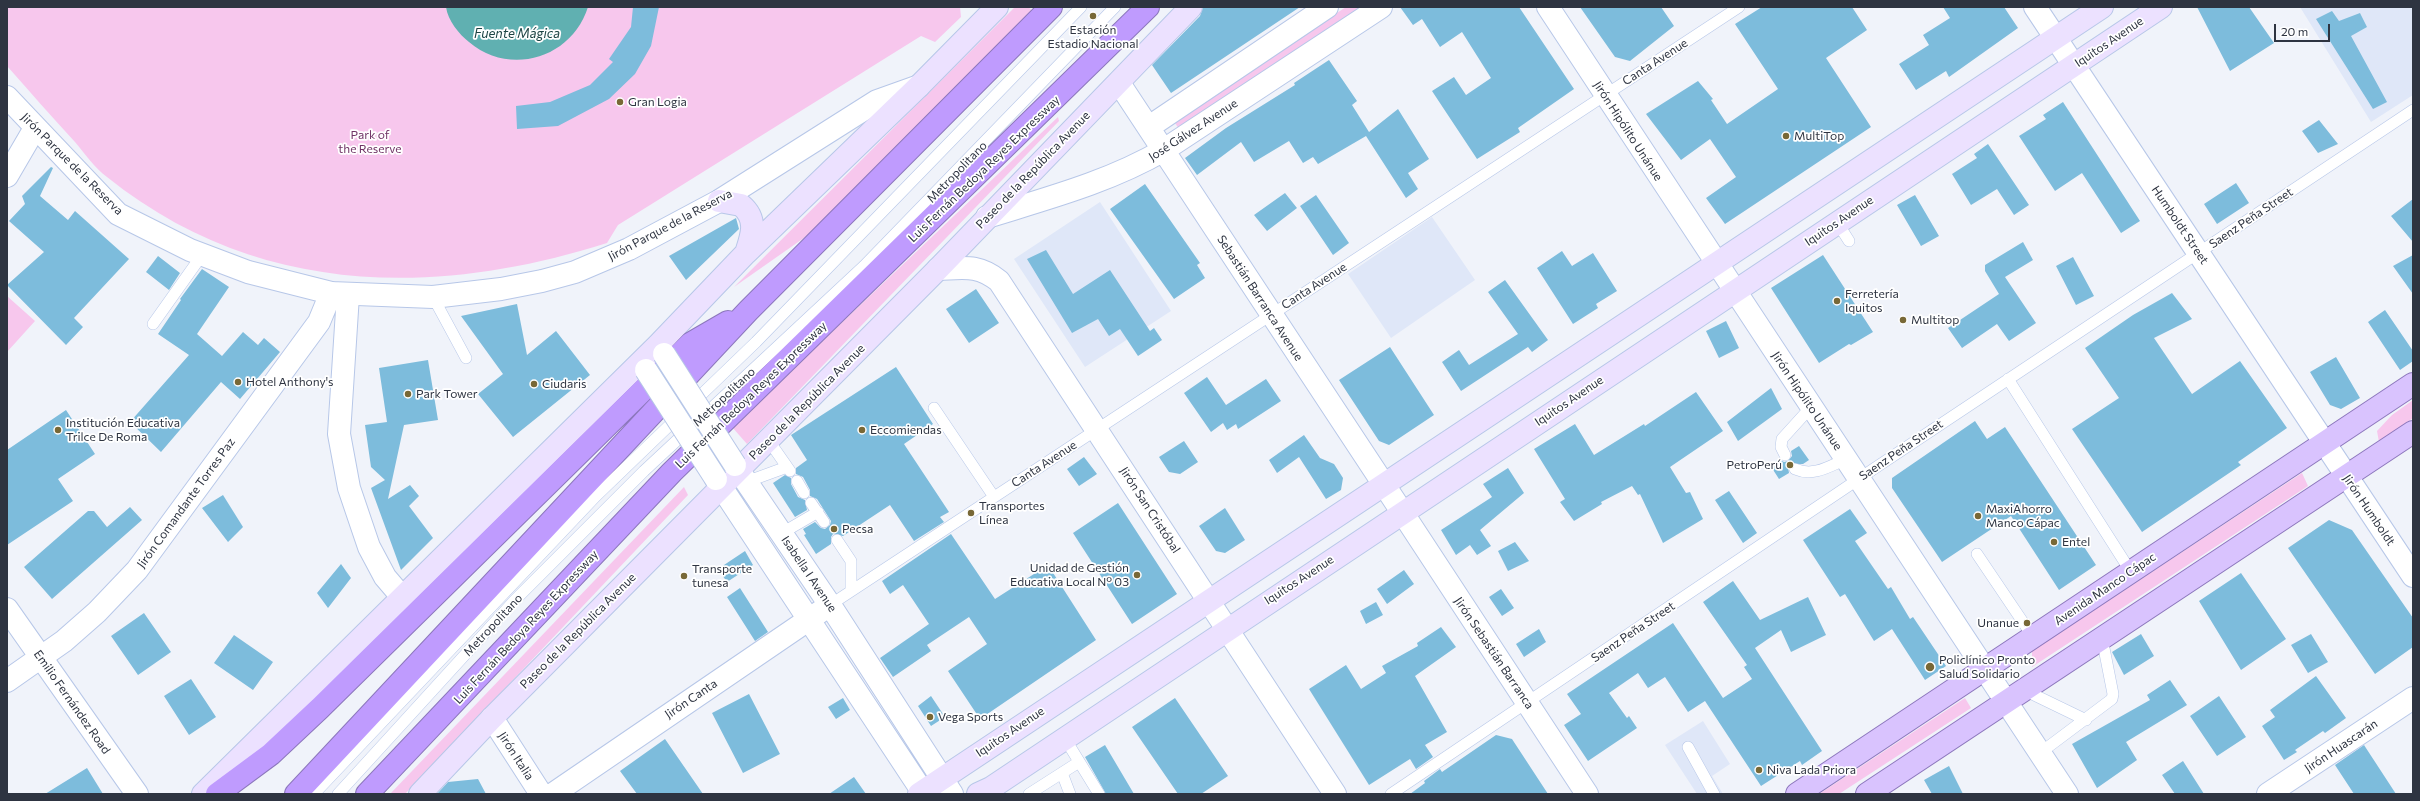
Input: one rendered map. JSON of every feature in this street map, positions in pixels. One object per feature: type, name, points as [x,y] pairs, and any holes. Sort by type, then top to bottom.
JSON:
[{"type":"highway","points":[[296,794],[748,311],[1051,7]]},
{"type":"highway","name":"Luis Fernán Bedoya Reyes Expressway","points":[[367,794],[672,472],[1148,7]]},
{"type":"highway","points":[[217,794],[271,754],[320,708],[690,344],[748,311]]},
{"type":"main road","points":[[203,794],[402,597],[661,350],[746,253],[997,7]]},
{"type":"main road","name":"Paseo de la República Avenue","points":[[420,794],[719,483],[740,472],[768,441],[938,269],[1191,7]]},
{"type":"main road","name":"Iquitos Avenue","points":[[922,793],[947,786],[1209,600],[2057,39],[2102,7]]},
{"type":"main road","name":"Iquitos Avenue","points":[[990,792],[1064,738],[1227,628],[2161,7]]},
{"type":"main road","points":[[719,201],[741,205],[751,219],[753,234],[746,253]]},
{"type":"main road","name":"Avenida Manco Cápac","points":[[1797,794],[2413,384]]},
{"type":"main road","points":[[1867,794],[2413,432]]},
{"type":"street","points":[[1149,127],[1327,7]]},
{"type":"street","name":"José Gálvez Avenue","points":[[987,217],[1114,176],[1164,150],[1380,7]]},
{"type":"street","name":"Jirón Hipólito Unánue","points":[[1548,7],[1604,96],[1859,478],[2067,794]]},
{"type":"street","name":"Humboldt Street","points":[[2036,7],[2324,443]]},
{"type":"street","name":"Sebastián Barranca Avenue","points":[[1119,83],[1402,512]]},
{"type":"street","name":"Jirón Parque de la Reserva","points":[[7,97],[118,214],[202,255],[248,272],[339,294],[434,297],[501,289],[575,272],[629,249],[719,201],[877,101],[918,86]]},
{"type":"street","points":[[7,176],[35,128]]},
{"type":"street","name":"Jirón San Cristóbal","points":[[938,269],[974,267],[987,271],[999,280],[1335,794]]},
{"type":"street","points":[[339,294],[338,434],[349,488],[369,547],[385,577],[402,597]]},
{"type":"street","name":"Jirón Comandante Torres Paz","points":[[7,681],[64,641],[97,612],[137,570],[339,294]]},
{"type":"street","name":"Isabella I Avenue","points":[[661,350],[740,472],[830,605],[947,786]]},
{"type":"street","name":"Isabella I Avenue","points":[[644,366],[922,793]]},
{"type":"street","name":"Jirón Humboldt","points":[[2324,443],[2413,576]]},
{"type":"street","name":"Jirón Sebastián Barranca","points":[[1402,512],[1587,794]]},
{"type":"street","name":"Jirón Canta","points":[[553,794],[830,605]]},
{"type":"street","name":"Emilio Fernández Road","points":[[7,609],[137,794]]},
{"type":"street","name":"Jirón Huascarán","points":[[2268,794],[2413,698]]},
{"type":"street","name":"Jirón Italia","points":[[492,718],[541,794]]},
{"type":"lane","name":"Metropolitano","points":[[314,794],[596,496],[756,342],[1081,7]]},
{"type":"lane","name":"Metropolitano","points":[[338,794],[514,602],[644,472],[864,266],[1115,7]]},
{"type":"lane","name":"Canta Avenue","points":[[830,605],[1739,7]]},
{"type":"lane","name":"Saenz Peña Street","points":[[1391,794],[1859,478],[1957,407],[2008,379],[2413,110]]},
{"type":"lane","points":[[1837,222],[1849,241]]},
{"type":"lane","points":[[153,324],[202,255]]},
{"type":"lane","points":[[434,297],[466,358]]},
{"type":"lane","points":[[2008,379],[2131,572]]},
{"type":"lane","points":[[1784,455],[1782,439],[1811,407]]},
{"type":"lane","points":[[934,408],[994,497]]},
{"type":"lane","points":[[740,472],[789,469],[768,441]]},
{"type":"lane","points":[[1795,470],[1805,474],[1812,473],[1846,460]]},
{"type":"lane","points":[[797,481],[804,493]]},
{"type":"lane","points":[[811,503],[824,522]]},
{"type":"lane","points":[[782,533],[818,512]]},
{"type":"lane","points":[[837,540],[851,561],[851,591]]},
{"type":"lane","points":[[1977,554],[2033,637]]},
{"type":"lane","points":[[2040,753],[2110,702],[2113,694],[2102,638]]},
{"type":"lane","points":[[2024,690],[2086,720]]},
{"type":"lane","points":[[1064,738],[1099,794]]},
{"type":"lane","points":[[1688,747],[1714,794]]},
{"type":"lane","points":[[1029,794],[1079,762]]},
{"type":"lane","points":[[1062,773],[1070,794]]},
{"type":"shaded area","points":[[2300,7],[2413,7],[2413,95],[2371,122]]},
{"type":"shaded area","points":[[1100,202],[1171,311],[1085,367],[1014,259]]},
{"type":"shaded area","points":[[1432,217],[1475,280],[1391,338],[1348,274]]},
{"type":"shaded area","points":[[1703,721],[1730,764],[1712,776],[1723,794],[1697,794],[1665,745]]},
{"type":"green space","name":"Park of the Reserve","points":[[7,7],[960,7],[961,17],[935,42],[921,36],[618,225],[607,243],[542,261],[477,273],[412,278],[348,275],[285,265],[223,245],[164,216],[107,177],[98,169],[7,66]]},
{"type":"green space","points":[[1015,7],[1028,7],[1033,11],[821,226],[734,287]]},
{"type":"green space","points":[[1346,7],[1365,7],[1179,129],[1173,120]]},
{"type":"green space","points":[[1058,117],[1059,121],[747,444],[732,427]]},
{"type":"green space","points":[[7,296],[35,321],[7,352]]},
{"type":"green space","points":[[2413,400],[2413,418],[2379,442],[2377,431],[2392,415]]},
{"type":"green space","points":[[2302,473],[2308,486],[2032,667],[2032,651]]},
{"type":"green space","points":[[684,487],[688,495],[405,794],[390,794]]},
{"type":"green space","points":[[1965,698],[1971,708],[1839,794],[1819,794]]},
{"type":"water","name":"Fuente Mágica","points":[[446,7],[588,7],[580,25],[568,39],[554,50],[538,57],[520,60],[503,58],[485,53],[469,42],[454,27]]},
{"type":"building","points":[[633,7],[659,7],[651,46],[635,74],[609,99],[558,126],[517,129],[516,106],[550,102],[590,85],[613,62],[609,59],[631,27]]},
{"type":"building","points":[[1203,7],[1300,7],[1171,93],[1152,65],[1200,16]]},
{"type":"building","points":[[1400,7],[1519,7],[1574,89],[1518,128],[1520,132],[1477,159],[1432,91],[1454,77],[1466,95],[1491,78],[1462,32],[1440,47],[1422,19],[1413,25]]},
{"type":"building","points":[[1580,7],[1661,7],[1674,26],[1630,61],[1615,57]]},
{"type":"building","points":[[1762,7],[1852,7],[1867,30],[1826,58],[1871,127],[1725,224],[1706,198],[1736,177],[1710,139],[1681,160],[1646,114],[1698,81],[1713,99],[1711,100],[1727,124],[1778,89],[1735,24]]},
{"type":"building","points":[[1943,7],[2004,7],[2018,28],[1949,77],[1946,71],[1916,90],[1899,64],[1929,45],[1923,35],[1950,18]]},
{"type":"building","points":[[2197,7],[2249,7],[2274,43],[2230,71]]},
{"type":"building","points":[[2332,11],[2339,21],[2360,13],[2367,27],[2351,36],[2387,102],[2373,109],[2316,19]]},
{"type":"building","points":[[1329,60],[1357,101],[1352,105],[1369,132],[1398,109],[1429,159],[1408,173],[1418,189],[1406,198],[1366,136],[1318,164],[1313,157],[1303,163],[1289,141],[1254,162],[1241,142],[1197,175],[1185,158],[1226,128],[1295,85],[1294,83]]},
{"type":"building","points":[[2063,102],[2140,221],[2121,233],[2082,173],[2055,191],[2019,136],[2046,119],[2043,115]]},
{"type":"building","points":[[2319,120],[2338,144],[2318,153],[2302,131]]},
{"type":"building","points":[[1988,144],[2029,205],[2014,215],[1997,189],[1971,205],[1952,174],[1977,158],[1974,154]]},
{"type":"building","points":[[51,167],[53,168],[40,196],[68,220],[75,211],[129,259],[74,318],[83,327],[66,345],[7,285],[44,252],[9,221],[25,204],[22,196]]},
{"type":"building","points":[[2236,183],[2249,203],[2217,224],[2204,204]]},
{"type":"building","points":[[1145,184],[1200,263],[1197,265],[1205,278],[1174,299],[1110,209]]},
{"type":"building","points":[[1285,193],[1297,208],[1267,231],[1254,215]]},
{"type":"building","points":[[1316,195],[1349,243],[1333,255],[1300,206]]},
{"type":"building","points":[[1915,195],[1939,236],[1921,246],[1897,205]]},
{"type":"building","points":[[2413,199],[2413,242],[2391,216]]},
{"type":"building","points":[[736,218],[739,229],[686,280],[669,256]]},
{"type":"building","points":[[2023,242],[2033,260],[2005,277],[2036,323],[2009,341],[1997,324],[1962,348],[1948,328],[1999,294],[1985,271],[1985,265]]},
{"type":"building","points":[[1046,250],[1073,294],[1110,270],[1150,331],[1154,328],[1162,340],[1138,356],[1120,329],[1109,336],[1098,319],[1072,333],[1027,259]]},
{"type":"building","points":[[1562,251],[1572,266],[1593,253],[1617,291],[1596,304],[1598,308],[1573,324],[1537,268]]},
{"type":"building","points":[[1823,255],[1873,332],[1851,345],[1849,344],[1819,363],[1771,288]]},
{"type":"building","points":[[2413,255],[2413,294],[2393,266]]},
{"type":"building","points":[[158,256],[180,273],[169,290],[146,272]]},
{"type":"building","points":[[2073,257],[2094,296],[2076,305],[2056,266]]},
{"type":"building","points":[[202,269],[229,287],[197,334],[222,356],[243,332],[258,345],[264,338],[280,352],[240,399],[221,382],[161,452],[130,422],[189,355],[158,334],[181,300],[180,299]]},
{"type":"building","points":[[1505,280],[1548,340],[1532,352],[1528,347],[1461,391],[1442,362],[1459,350],[1469,365],[1518,334],[1488,292]]},
{"type":"building","points":[[976,289],[999,323],[969,343],[946,309]]},
{"type":"building","points":[[2172,293],[2192,319],[2154,338],[2192,394],[2240,361],[2287,428],[2238,462],[2241,465],[2142,532],[2072,429],[2119,398],[2085,348],[2133,315]]},
{"type":"building","name":"Ciudaris","points":[[517,304],[527,355],[556,331],[590,375],[513,437],[478,394],[503,374],[461,316]]},
{"type":"building","points":[[2385,310],[2413,351],[2413,361],[2400,370],[2368,322]]},
{"type":"building","points":[[1726,321],[1739,348],[1719,358],[1706,331]]},
{"type":"building","points":[[1390,347],[1434,415],[1389,445],[1379,441],[1339,380]]},
{"type":"building","points":[[2336,357],[2360,398],[2341,409],[2330,405],[2310,372]]},
{"type":"building","name":"Park Tower","points":[[428,360],[438,420],[404,425],[388,499],[410,485],[419,496],[409,506],[433,538],[401,570],[371,488],[385,480],[371,467],[365,425],[387,422],[379,368]]},
{"type":"building","points":[[896,367],[933,424],[904,444],[949,512],[940,517],[944,522],[914,541],[890,505],[843,536],[833,534],[831,537],[831,544],[816,554],[804,535],[806,534],[803,529],[815,522],[821,528],[825,529],[830,525],[831,521],[817,499],[810,496],[810,490],[803,477],[796,474],[796,468],[807,460],[791,435]]},
{"type":"building","points":[[1207,377],[1226,405],[1266,379],[1281,401],[1238,429],[1236,424],[1227,430],[1223,423],[1211,432],[1184,393]]},
{"type":"building","points":[[1771,388],[1782,409],[1738,441],[1727,422]]},
{"type":"building","points":[[1696,392],[1723,431],[1670,467],[1686,493],[1690,492],[1703,519],[1663,543],[1640,494],[1638,495],[1632,486],[1601,502],[1602,504],[1574,521],[1560,502],[1565,499],[1534,449],[1575,424],[1594,455],[1644,424],[1645,426]]},
{"type":"building","points":[[66,410],[95,454],[58,479],[73,501],[7,545],[7,450]]},
{"type":"building","points":[[1975,421],[1987,439],[2005,427],[2096,565],[2059,590],[2011,516],[1942,562],[1892,488],[1892,478]]},
{"type":"building","points":[[1304,435],[1320,458],[1334,464],[1343,478],[1341,490],[1326,499],[1299,457],[1277,473],[1269,460]]},
{"type":"building","points":[[1184,441],[1198,462],[1180,474],[1169,472],[1159,457]]},
{"type":"building","points":[[1799,446],[1809,460],[1803,464],[1791,464],[1788,467],[1789,473],[1779,479],[1770,465],[1779,459],[1784,462],[1788,461],[1792,456],[1791,451]]},
{"type":"building","points":[[1084,457],[1097,474],[1079,486],[1067,469]]},
{"type":"building","points":[[1508,468],[1524,493],[1480,530],[1491,546],[1477,555],[1470,545],[1456,555],[1441,530],[1492,497],[1483,484]]},
{"type":"building","points":[[785,475],[791,478],[791,484],[798,497],[805,500],[807,510],[795,517],[773,483]]},
{"type":"building","points":[[1729,491],[1757,533],[1743,543],[1715,500]]},
{"type":"building","points":[[223,495],[243,527],[228,542],[202,508]]},
{"type":"building","points":[[1118,503],[1177,594],[1132,624],[1073,533]]},
{"type":"building","points":[[130,507],[142,520],[52,599],[24,567],[88,511],[94,511],[107,527]]},
{"type":"building","points":[[1225,508],[1245,540],[1225,553],[1216,551],[1199,526]]},
{"type":"building","points":[[1850,509],[1867,533],[1855,541],[1888,589],[1891,587],[1910,619],[1913,617],[1946,666],[1925,680],[1892,629],[1874,641],[1845,594],[1840,597],[1803,540]]},
{"type":"building","points":[[2329,520],[2352,530],[2413,618],[2413,647],[2375,674],[2288,548]]},
{"type":"building","points":[[951,534],[995,599],[1048,565],[1096,640],[980,719],[948,671],[987,644],[969,617],[927,645],[931,651],[893,677],[880,658],[929,624],[903,585],[890,594],[882,581]]},
{"type":"building","points":[[1515,542],[1529,561],[1508,571],[1498,551]]},
{"type":"building","points":[[745,551],[753,565],[727,582],[718,569]]},
{"type":"building","points":[[341,564],[351,578],[328,608],[317,593]]},
{"type":"building","points":[[1404,570],[1414,584],[1387,604],[1377,589]]},
{"type":"building","points":[[2241,573],[2286,639],[2241,670],[2199,601]]},
{"type":"building","points":[[1733,581],[1760,620],[1808,597],[1826,635],[1791,652],[1781,630],[1755,648],[1822,751],[1802,765],[1800,761],[1761,786],[1705,701],[1688,712],[1665,677],[1648,688],[1638,673],[1609,693],[1627,718],[1629,716],[1637,728],[1588,761],[1564,725],[1581,714],[1567,694],[1673,623],[1723,698],[1752,679],[1744,667],[1747,665],[1703,602]]},
{"type":"building","points":[[740,588],[768,632],[755,641],[727,597]]},
{"type":"building","points":[[1501,589],[1514,608],[1502,616],[1489,597]]},
{"type":"building","points":[[1376,602],[1383,615],[1366,624],[1360,611]]},
{"type":"building","points":[[144,613],[171,652],[138,675],[111,636]]},
{"type":"building","points":[[1441,627],[1456,647],[1415,676],[1447,732],[1425,745],[1433,757],[1416,769],[1410,759],[1369,785],[1309,689],[1346,665],[1361,689],[1386,673],[1382,666],[1418,646],[1417,643]]},
{"type":"building","points":[[1539,629],[1546,642],[1524,657],[1516,644]]},
{"type":"building","points":[[2141,634],[2154,656],[2124,675],[2112,652]]},
{"type":"building","points":[[2311,634],[2328,662],[2308,673],[2291,645]]},
{"type":"building","points":[[234,635],[273,662],[253,690],[214,663]]},
{"type":"building","points":[[2316,676],[2346,718],[2325,733],[2323,731],[2295,750],[2297,752],[2284,760],[2262,726],[2275,717],[2270,710]]},
{"type":"building","points":[[191,679],[216,717],[189,735],[164,696]]},
{"type":"building","points":[[2170,680],[2187,705],[2126,742],[2137,760],[2097,788],[2072,744],[2150,700],[2147,695]]},
{"type":"building","points":[[749,694],[780,754],[743,773],[712,713]]},
{"type":"building","points":[[931,696],[945,717],[931,726],[918,706]]},
{"type":"building","points":[[2219,696],[2246,737],[2217,756],[2190,716]]},
{"type":"building","points":[[843,698],[850,710],[836,719],[828,707]]},
{"type":"building","points":[[1175,698],[1228,776],[1201,794],[1178,794],[1132,727]]},
{"type":"building","points":[[1496,735],[1512,739],[1548,794],[1410,794],[1440,769],[1442,772]]},
{"type":"building","points":[[665,739],[703,794],[637,794],[620,771]]},
{"type":"building","points":[[1105,745],[1134,794],[1106,794],[1085,757]]},
{"type":"building","points":[[2364,745],[2396,794],[2354,794],[2335,765]]},
{"type":"building","points":[[2183,761],[2204,794],[2175,794],[2162,775]]},
{"type":"building","points":[[1949,766],[1963,794],[1932,794],[1924,780]]},
{"type":"building","points":[[87,768],[103,794],[45,794]]},
{"type":"building","points":[[854,777],[866,794],[829,794]]},
{"type":"building","points":[[478,779],[486,794],[437,794],[448,782]]},
{"type":"place","name":"Estación Estadio Nacional","points":[[1093,16]]},
{"type":"place","name":"Gran Logia","points":[[620,102]]},
{"type":"place","name":"MultiTop","points":[[1786,136]]},
{"type":"place","name":"Ferretería Iquitos","points":[[1837,301]]},
{"type":"place","name":"Multitop","points":[[1903,320]]},
{"type":"place","name":"Hotel Anthony's","points":[[238,382]]},
{"type":"place","name":"Ciudaris","points":[[534,384]]},
{"type":"place","name":"Park Tower","points":[[408,394]]},
{"type":"place","name":"Institución Educativa Trilce De Roma","points":[[58,430]]},
{"type":"place","name":"Eccomiendas","points":[[862,430]]},
{"type":"place","name":"PetroPerú","points":[[1790,465]]},
{"type":"place","name":"Transportes Línea","points":[[971,513]]},
{"type":"place","name":"MaxiAhorro Manco Cápac","points":[[1978,516]]},
{"type":"place","name":"Pecsa","points":[[834,529]]},
{"type":"place","name":"Entel","points":[[2054,542]]},
{"type":"place","name":"Unidad de Gestión Educativa Local N° 03","points":[[1137,575]]},
{"type":"place","name":"Transporte tunesa","points":[[684,576]]},
{"type":"place","name":"Unanue","points":[[2027,623]]},
{"type":"place","name":"Policlínico Pronto Salud Solidario","points":[[1930,667]]},
{"type":"place","name":"Vega Sports","points":[[930,717]]},
{"type":"place","name":"Niva Lada Priora","points":[[1759,770]]}]
